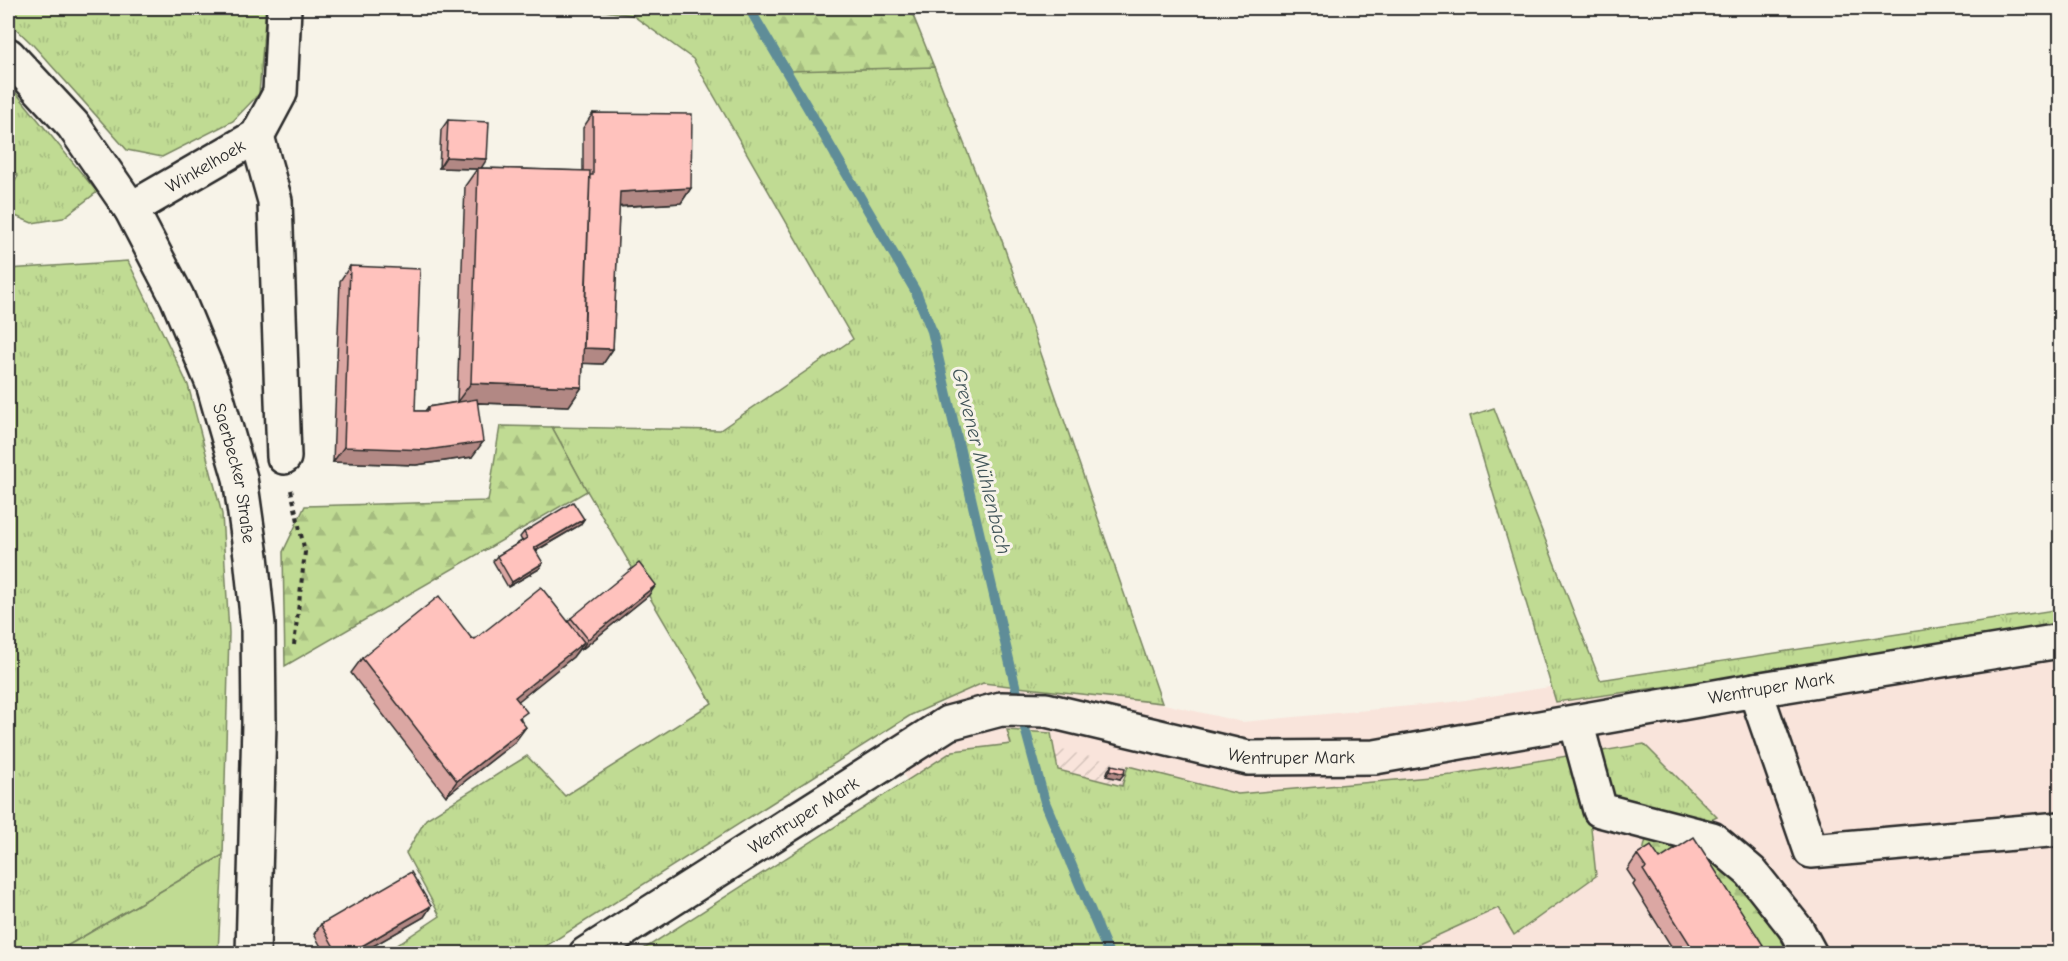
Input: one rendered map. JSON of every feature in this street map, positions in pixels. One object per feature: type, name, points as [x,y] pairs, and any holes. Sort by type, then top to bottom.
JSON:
[{"type":"street","name":"Winkelhoek","points":[[131,208],[257,136],[280,93],[284,8]]},
{"type":"street","name":"Saerbecker Straße","points":[[8,55],[73,125],[131,208],[177,297],[213,384],[240,478],[258,625],[260,723],[253,954]]},
{"type":"street","points":[[257,136],[276,201],[284,457]]},
{"type":"street","name":"Wentruper Mark","points":[[586,954],[948,723],[1001,708],[1046,710],[1248,758],[1375,757],[1755,690],[2061,641]]},
{"type":"street","points":[[1755,690],[1811,851],[2061,829]]},
{"type":"street","points":[[1576,722],[1600,810],[1712,839],[1750,872],[1797,930],[1810,954]]},
{"type":"shaded area","points":[[2060,609],[2060,953],[981,953],[888,738],[993,671],[1039,675],[1242,722],[1452,702]]},
{"type":"shaded area","points":[[1054,748],[1128,766],[1123,786],[1058,770]]},
{"type":"green space","points":[[8,8],[266,8],[259,94],[233,121],[162,157],[127,150],[33,45],[8,21]]},
{"type":"green space","points":[[583,8],[752,8],[791,70],[934,67],[1000,235],[1162,703],[983,683],[911,715],[535,953],[383,954],[440,916],[406,853],[426,819],[527,756],[565,796],[712,703],[587,491],[552,427],[720,430],[853,339],[693,59],[632,15]]},
{"type":"green space","points":[[752,8],[910,8],[934,67],[791,71]]},
{"type":"green space","points":[[8,83],[97,192],[63,218],[32,223],[8,213],[8,192],[18,176],[8,166]]},
{"type":"green space","points":[[128,261],[188,385],[222,514],[229,633],[223,855],[55,953],[8,954],[8,269]]},
{"type":"green space","points":[[1494,408],[1600,680],[2060,609],[2060,631],[1556,702],[1470,416]]},
{"type":"green space","points":[[500,426],[552,427],[587,491],[285,666],[283,552],[305,506],[488,501]]},
{"type":"green space","points":[[1007,730],[1051,733],[1058,770],[1122,786],[1128,766],[1238,794],[1452,775],[1567,756],[1578,770],[1588,799],[1596,876],[1514,935],[1498,908],[1397,954],[636,954],[953,751],[1011,744]]},
{"type":"green space","points":[[1644,744],[1717,817],[1705,823],[1611,801],[1596,752]]},
{"type":"green space","points":[[1647,835],[1705,847],[1754,897],[1789,953],[1748,953],[1650,874],[1641,860]]},
{"type":"green space","points":[[223,855],[218,953],[55,953]]},
{"type":"building","points":[[593,113],[692,114],[691,188],[620,192],[613,349],[584,348],[590,175],[593,175]]},
{"type":"building","points":[[448,120],[489,122],[487,159],[446,157]]},
{"type":"building","points":[[478,168],[590,171],[582,387],[471,383]]},
{"type":"building","points":[[350,266],[420,269],[415,411],[428,411],[428,407],[477,399],[483,442],[427,450],[344,447]]},
{"type":"building","points":[[573,502],[584,519],[534,548],[543,563],[512,582],[497,556],[527,538],[524,532]]},
{"type":"building","points":[[639,563],[656,585],[588,639],[571,618]]},
{"type":"building","points":[[541,587],[584,642],[515,697],[527,712],[519,718],[526,727],[457,781],[362,658],[439,596],[472,639],[475,639]]},
{"type":"building","points":[[1112,765],[1125,768],[1124,774],[1110,770]]},
{"type":"building","points":[[1694,837],[1763,945],[1749,954],[1696,954],[1643,870],[1646,868],[1637,855],[1651,846],[1660,859]]},
{"type":"building","points":[[411,872],[431,906],[348,954],[338,954],[321,924]]},
{"type":"waterway","name":"Grevener Mühlenbach","points":[[749,8],[916,292],[932,331],[1026,732],[1045,802],[1109,954]]}]
